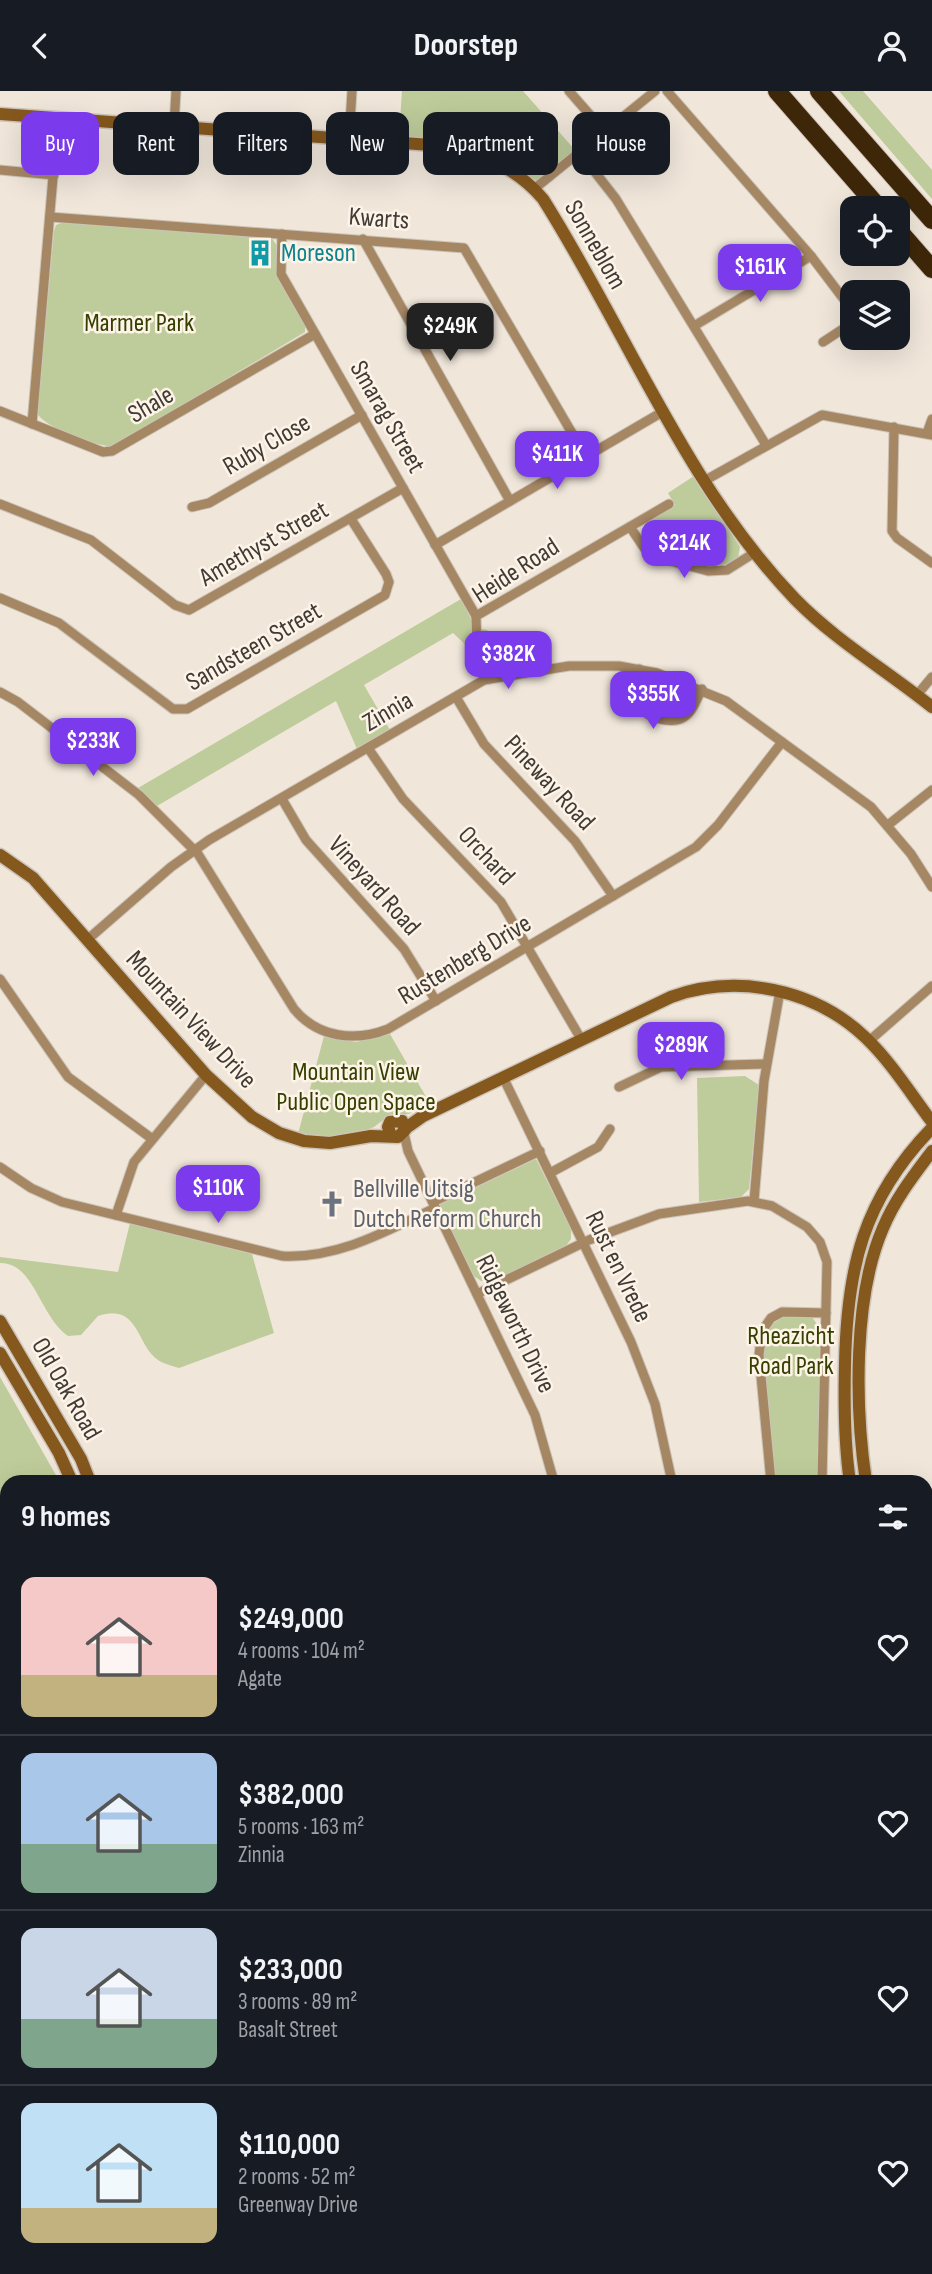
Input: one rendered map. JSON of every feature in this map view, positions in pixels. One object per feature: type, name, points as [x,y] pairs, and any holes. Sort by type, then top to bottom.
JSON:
[{"type":"highway","points":[[777,91],[869,196]]},
{"type":"highway","points":[[819,91],[932,220]]},
{"type":"highway","points":[[827,91],[856,133]]},
{"type":"highway","points":[[910,244],[932,269]]},
{"type":"street","points":[[175,112],[176,91]]},
{"type":"street","points":[[351,112],[352,91]]},
{"type":"street","points":[[569,91],[587,112]]},
{"type":"street","points":[[629,112],[655,91]]},
{"type":"street","points":[[667,91],[811,256],[840,294]]},
{"type":"street","name":"Sonneblom","points":[[0,114],[21,115]]},
{"type":"street","name":"Sonneblom","points":[[199,128],[326,137]]},
{"type":"street","name":"Sonneblom","points":[[409,143],[445,146],[466,151],[505,167],[534,189],[554,217],[704,481],[754,553],[820,622],[932,708]]},
{"type":"street","points":[[534,189],[572,159]]},
{"type":"street","points":[[0,170],[21,172]]},
{"type":"street","points":[[32,424],[54,175]]},
{"type":"street","points":[[597,175],[616,199],[766,445]]},
{"type":"street","name":"Kwarts","points":[[50,217],[459,246],[468,252],[586,457]]},
{"type":"street","name":"Smarag Street","points":[[282,234],[280,271],[476,617]]},
{"type":"street","points":[[363,239],[510,501]]},
{"type":"street","points":[[694,326],[811,256]]},
{"type":"street","points":[[823,342],[840,331]]},
{"type":"street","name":"Shale","points":[[0,411],[103,452],[112,451],[315,334]]},
{"type":"street","points":[[435,545],[664,411]]},
{"type":"street","name":"Ruby Close","points":[[192,507],[209,503],[362,415]]},
{"type":"street","points":[[704,481],[822,415],[929,434],[932,419]]},
{"type":"street","points":[[894,427],[892,531],[897,538],[932,563]]},
{"type":"street","name":"Amethyst Street","points":[[0,504],[91,540],[175,605],[189,610],[403,488]]},
{"type":"street","name":"Heide Road","points":[[484,680],[477,651],[476,617],[669,503]]},
{"type":"street","name":"Sandsteen Street","points":[[0,598],[59,623],[173,709],[182,711],[386,595],[389,582],[386,574],[351,519]]},
{"type":"street","points":[[629,527],[649,555],[708,571],[727,570],[754,553]]},
{"type":"street","name":"Zinnia","points":[[87,940],[193,851],[484,680],[569,666],[639,669],[702,689],[726,701],[859,797],[888,825],[932,887]]},
{"type":"street","points":[[639,669],[635,693],[637,704],[644,712],[668,721],[678,720],[688,714],[702,689]]},
{"type":"street","points":[[917,695],[932,677]]},
{"type":"street","name":"Rustenberg Drive","points":[[0,692],[18,702],[139,795],[193,851],[294,1009],[314,1026],[342,1037],[370,1035],[388,1029],[703,843],[782,741]]},
{"type":"street","name":"Pineway Road","points":[[456,697],[484,744],[575,841],[613,896]]},
{"type":"street","name":"Orchard","points":[[368,748],[403,799],[501,902],[581,1039]]},
{"type":"street","points":[[888,825],[932,790]]},
{"type":"street","name":"Vineyard Road","points":[[282,799],[306,840],[404,949],[436,1001]]},
{"type":"street","name":"Mountain View Drive","points":[[0,855],[26,871],[206,1075],[252,1117],[279,1133],[316,1142],[371,1136],[397,1129],[671,997],[700,988],[745,986],[780,991],[830,1011],[869,1041],[932,1122]]},
{"type":"street","name":"Mountain View Drive","points":[[0,863],[43,890]]},
{"type":"street","points":[[0,979],[68,1077],[151,1138]]},
{"type":"street","points":[[869,1041],[932,986]]},
{"type":"street","points":[[754,1201],[766,1064],[780,991]]},
{"type":"street","points":[[619,1087],[661,1067],[766,1064]]},
{"type":"street","points":[[116,1215],[130,1170],[151,1138],[206,1075]]},
{"type":"street","name":"Rust en Vrede","points":[[503,1077],[648,1383],[661,1425],[671,1475]]},
{"type":"street","points":[[849,1475],[844,1417],[846,1331],[856,1258],[868,1219],[889,1181],[932,1128]]},
{"type":"street","name":"Ridgeworth Drive","points":[[397,1129],[535,1415],[552,1475]]},
{"type":"street","points":[[550,1173],[598,1147],[610,1129]]},
{"type":"street","points":[[0,1167],[46,1195],[276,1255],[299,1256],[362,1243],[540,1151]]},
{"type":"street","points":[[865,1475],[859,1420],[865,1290],[875,1251],[888,1218],[908,1182],[932,1151]]},
{"type":"street","points":[[477,1294],[583,1243],[669,1211],[754,1201],[772,1206],[802,1223],[820,1242],[827,1262],[822,1475]]},
{"type":"street","points":[[770,1475],[759,1355],[762,1331],[771,1318],[782,1312],[826,1313]]},
{"type":"street","name":"Old Oak Road","points":[[0,1321],[80,1458],[87,1475]]},
{"type":"street","name":"Old Oak Road","points":[[0,1353],[60,1453],[69,1475]]},
{"type":"green space","points":[[402,91],[523,91],[542,112],[423,112],[423,138],[409,137],[409,112],[401,112]]},
{"type":"green space","points":[[839,91],[863,91],[932,170],[932,199]]},
{"type":"green space","points":[[558,131],[572,147],[572,152],[558,164]]},
{"type":"green space","points":[[528,175],[544,175],[537,181]]},
{"type":"green space","name":"Marmer Park","points":[[64,222],[272,238],[277,246],[276,273],[305,325],[305,332],[114,446],[96,444],[60,430],[41,419],[37,413],[54,231],[56,225]]},
{"type":"green space","points":[[694,476],[740,547],[738,559],[708,566],[687,562],[656,553],[648,548],[641,536],[645,523],[675,505],[668,493]]},
{"type":"green space","points":[[461,599],[472,621],[470,645],[467,646],[453,633],[364,685],[390,730],[357,749],[336,701],[157,806],[138,788]]},
{"type":"green space","points":[[481,629],[487,630],[522,664],[521,668],[497,673],[487,669],[480,645]]},
{"type":"green space","points":[[653,677],[689,690],[692,698],[687,710],[674,717],[645,708],[640,697],[643,682]]},
{"type":"green space","name":"Mountain View Public Open Space","points":[[390,1034],[429,1102],[409,1114],[391,1114],[374,1127],[358,1133],[334,1137],[298,1134],[324,1036],[356,1042]]},
{"type":"green space","points":[[745,1076],[759,1085],[749,1189],[741,1197],[699,1202],[697,1078]]},
{"type":"green space","points":[[536,1159],[571,1229],[571,1239],[565,1247],[491,1282],[481,1281],[474,1276],[439,1205]]},
{"type":"green space","points":[[130,1223],[252,1254],[274,1333],[179,1368],[158,1360],[135,1327],[122,1315],[111,1313],[98,1316],[81,1335],[68,1336],[50,1316],[21,1271],[12,1265],[0,1263],[0,1257],[118,1272]]},
{"type":"green space","name":"Rheazicht Road Park","points":[[786,1315],[812,1317],[821,1330],[817,1475],[774,1475],[763,1352],[768,1327]]},
{"type":"green space","points":[[0,1377],[56,1475],[0,1475]]},
{"type":"place","name":"Moreson","points":[[260,253]]},
{"type":"place","name":"Bellville Uitsig Dutch Reform Church","points":[[332,1204]]}]
